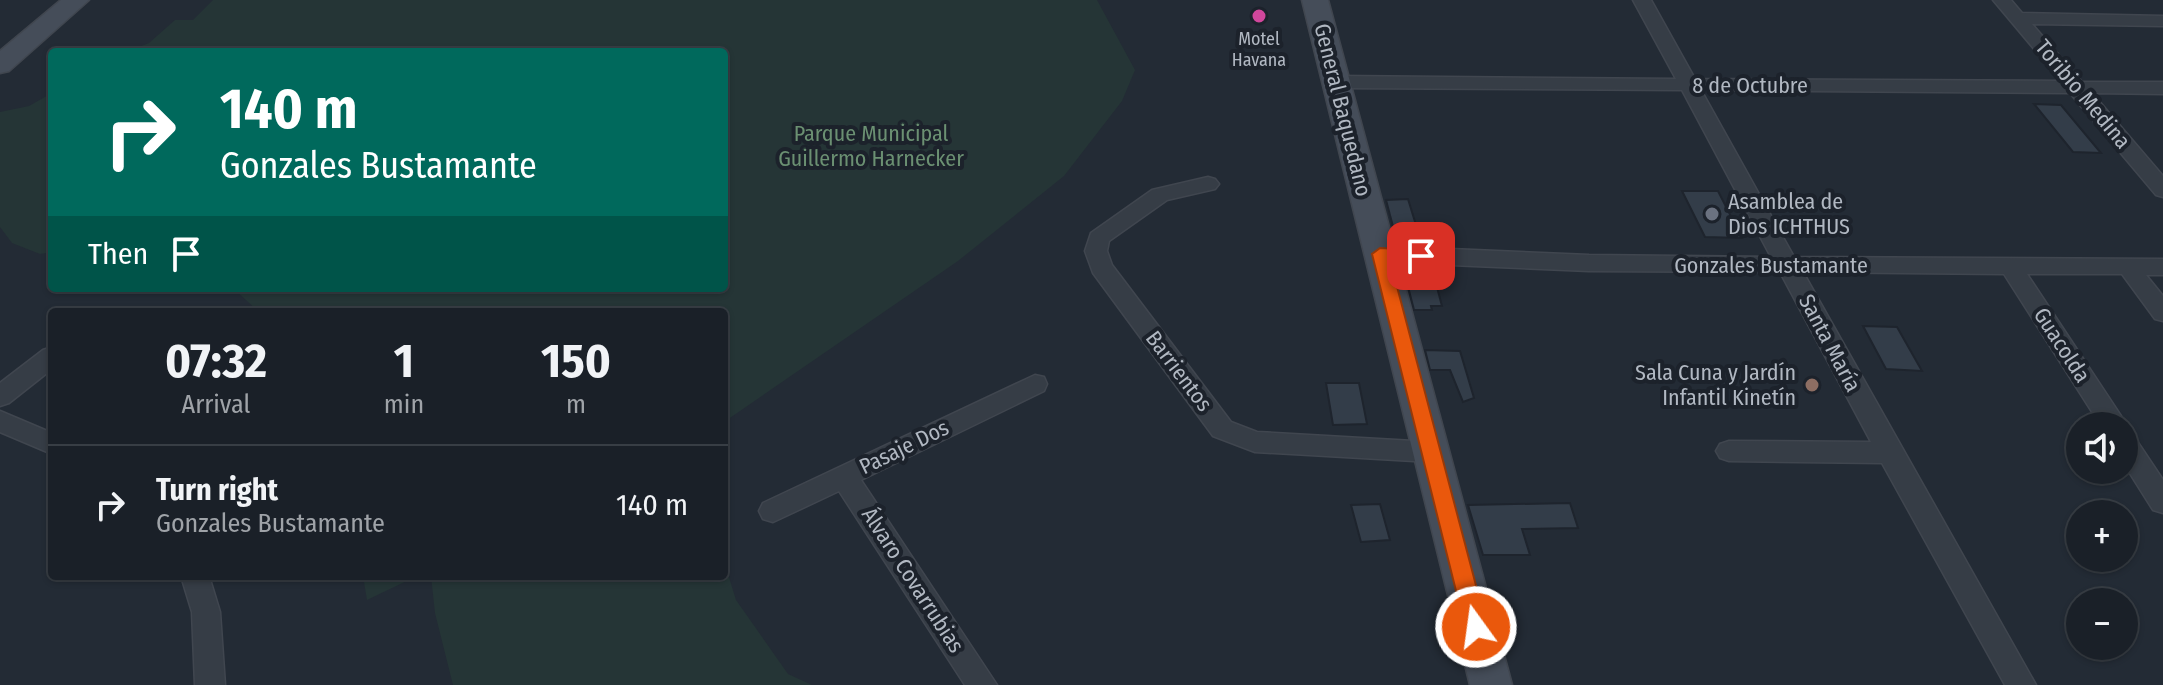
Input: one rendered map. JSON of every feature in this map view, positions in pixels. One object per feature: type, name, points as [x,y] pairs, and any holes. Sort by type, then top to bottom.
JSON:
[{"type":"street","points":[[0,65],[76,0]]},
{"type":"street","name":"General Baquedano","points":[[1315,0],[1491,685]]},
{"type":"street","name":"Santa María","points":[[1642,0],[2021,685]]},
{"type":"street","name":"Toribio Medina","points":[[2002,0],[2080,88],[2163,190]]},
{"type":"street","points":[[2019,18],[2163,21]]},
{"type":"street","name":"8 de Octubre","points":[[1336,82],[2163,88]]},
{"type":"street","name":"Barrientos","points":[[1208,184],[1160,195],[1099,238],[1096,251],[1101,267],[1222,429],[1255,442],[1431,452]]},
{"type":"street","name":"Gonzales Bustamante","points":[[1380,254],[1589,263],[2163,267]]},
{"type":"street","name":"Guacolda","points":[[2010,265],[2105,412]]},
{"type":"street","points":[[2129,268],[2163,313]]},
{"type":"street","points":[[0,396],[48,359]]},
{"type":"street","name":"Pasaje Dos","points":[[773,511],[1035,384]]},
{"type":"street","points":[[0,421],[48,442]]},
{"type":"street","points":[[1729,451],[1890,453]]},
{"type":"street","points":[[2138,464],[2163,502]]},
{"type":"street","name":"Álvaro Covarrubias","points":[[844,476],[982,685]]},
{"type":"street","points":[[196,580],[206,612],[210,685]]},
{"type":"green space","name":"Parque Municipal Guillermo Harnecker","points":[[213,0],[1097,0],[1135,70],[1122,101],[1064,176],[958,261],[728,419],[728,308],[255,308],[237,292],[728,292],[728,48],[136,48],[149,43],[175,20],[193,20]]},
{"type":"green space","points":[[48,95],[48,253],[40,254],[12,243],[0,227],[0,112],[29,106]]},
{"type":"green space","points":[[728,574],[736,600],[788,674],[812,685],[453,685],[435,613],[431,580],[728,580]]},
{"type":"green space","points":[[364,580],[409,580],[367,600]]},
{"type":"building","points":[[2034,104],[2061,105],[2101,153],[2073,152]]},
{"type":"building","name":"Asamblea de Dios ICHTHUS","points":[[1682,191],[1718,191],[1742,238],[1705,237]]},
{"type":"building","points":[[1408,199],[1420,238],[1396,238],[1386,200]]},
{"type":"building","points":[[1405,275],[1434,276],[1442,306],[1431,306],[1432,310],[1414,310]]},
{"type":"building","points":[[1863,326],[1897,327],[1922,371],[1886,369]]},
{"type":"building","points":[[1425,350],[1460,351],[1474,398],[1463,402],[1450,370],[1430,370]]},
{"type":"building","points":[[1326,383],[1359,383],[1367,424],[1333,425]]},
{"type":"building","points":[[1570,503],[1578,528],[1522,529],[1530,555],[1483,555],[1468,505]]},
{"type":"building","points":[[1380,504],[1390,540],[1361,542],[1351,505]]},
{"type":"place","name":"Motel Havana","points":[[1259,16]]},
{"type":"place","name":"Asamblea de Dios ICHTHUS","points":[[1712,214]]},
{"type":"place","name":"Sala Cuna y Jardín Infantil Kinetín","points":[[1812,385]]},
{"type":"route","points":[[1421,256],[1380,254],[1476,627]]}]
